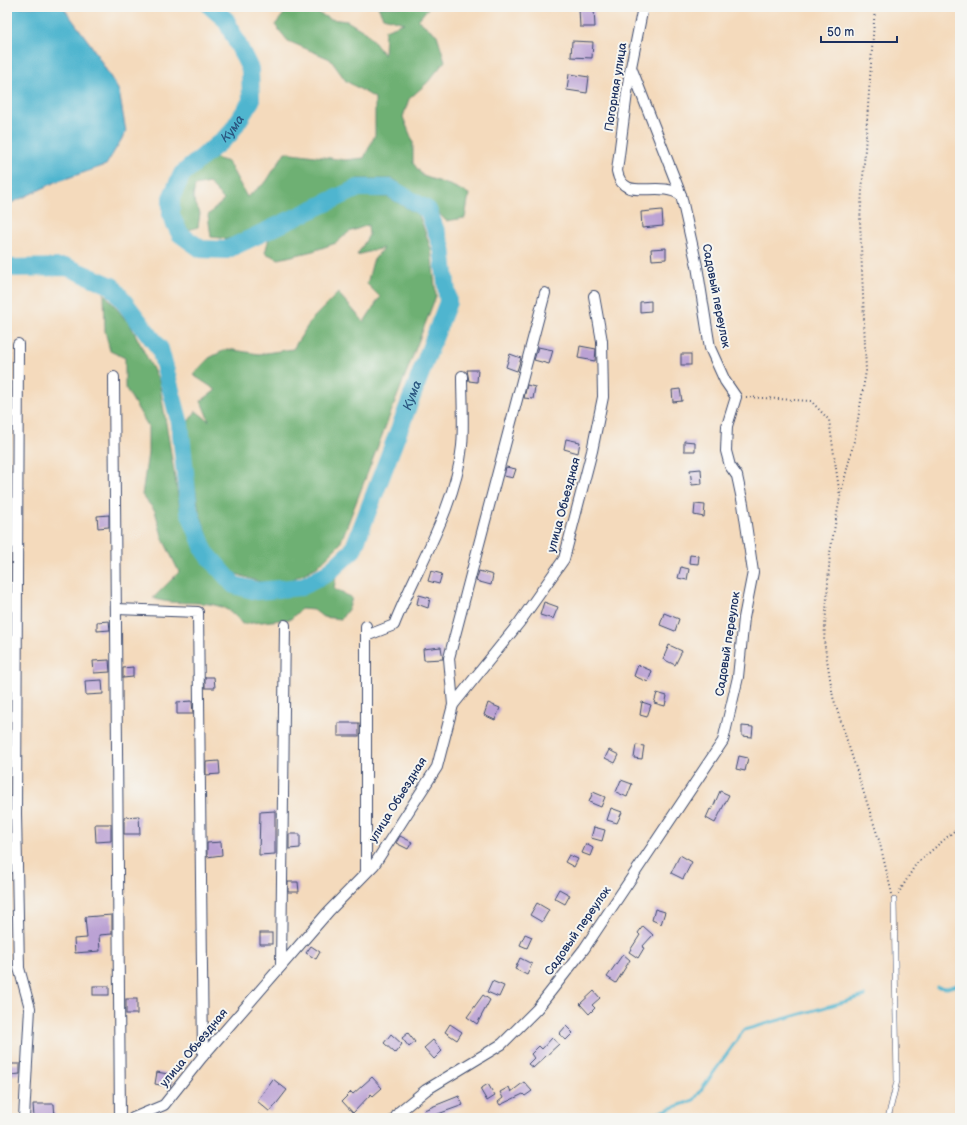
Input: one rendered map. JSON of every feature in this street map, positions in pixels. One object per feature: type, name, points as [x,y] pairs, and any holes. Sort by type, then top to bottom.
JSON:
[{"type":"street","name":"Погорная улица","points":[[643,7],[631,67],[617,171],[618,180],[630,190],[674,190],[681,195]]},
{"type":"street","name":"Садовый переулок","points":[[395,1118],[399,1112],[426,1090],[502,1044],[537,1009],[584,949],[723,741],[738,677],[744,618],[753,572],[743,504],[737,476],[730,466],[726,452],[727,426],[736,397],[725,381],[710,348],[697,266],[681,195],[631,67]]},
{"type":"street","points":[[453,705],[449,658],[545,293]]},
{"type":"street","name":"улица Обьездная","points":[[133,1118],[164,1105],[203,1056],[281,966],[329,911],[374,864],[436,767],[453,705],[519,623],[564,559],[592,451],[603,396],[602,341],[594,296]]},
{"type":"street","points":[[18,344],[11,814],[19,968],[30,1008],[24,1118]]},
{"type":"street","points":[[366,872],[366,631],[394,625],[447,502],[457,474],[462,446],[462,376]]},
{"type":"street","points":[[114,377],[120,1118]]},
{"type":"street","points":[[116,609],[198,612],[203,1056]]},
{"type":"street","points":[[281,966],[285,625]]},
{"type":"lane","points":[[888,1118],[897,1081],[894,900]]},
{"type":"path","points":[[875,7],[860,220],[866,371],[855,437],[840,497],[830,553],[824,641],[833,697],[879,840],[894,900]]},
{"type":"path","points":[[736,397],[811,401],[829,420],[840,497]]},
{"type":"path","points":[[894,900],[916,864],[960,826]]},
{"type":"green space","points":[[306,7],[330,19],[347,21],[367,33],[384,55],[385,30],[404,23],[383,17],[378,7],[429,7],[418,20],[437,35],[445,61],[427,83],[409,99],[403,117],[413,142],[413,163],[423,176],[452,186],[469,194],[465,218],[446,221],[431,205],[393,179],[358,179],[230,239],[211,237],[208,215],[224,200],[209,183],[195,186],[193,198],[200,213],[198,227],[188,230],[178,215],[176,201],[187,176],[211,157],[228,162],[247,197],[266,182],[285,152],[345,160],[364,158],[375,135],[375,98],[346,81],[330,59],[288,41],[275,25],[287,10]]},
{"type":"green space","points":[[356,196],[388,197],[419,215],[431,249],[436,296],[340,544],[317,567],[287,582],[260,582],[236,574],[213,551],[199,511],[185,426],[196,411],[209,421],[201,401],[216,390],[193,375],[209,358],[227,349],[259,354],[293,349],[312,319],[338,293],[364,322],[380,297],[367,284],[373,261],[383,248],[357,255],[369,235],[368,225],[349,232],[336,243],[313,251],[279,259],[265,253],[269,238]]},
{"type":"green space","points":[[104,293],[131,326],[159,381],[180,508],[200,555],[233,590],[256,597],[305,592],[336,577],[334,589],[352,598],[349,608],[341,619],[323,617],[314,610],[301,609],[291,619],[242,624],[233,614],[212,604],[165,601],[153,598],[179,572],[163,539],[155,511],[142,495],[148,453],[148,426],[125,387],[125,358],[110,351],[105,331]]},
{"type":"water","points":[[7,7],[63,7],[91,45],[119,91],[126,132],[106,165],[56,182],[7,205]]},
{"type":"building","points":[[579,9],[594,9],[595,27],[580,27]]},
{"type":"building","points":[[572,41],[593,42],[592,58],[571,57]]},
{"type":"building","points":[[569,74],[589,77],[587,93],[567,90]]},
{"type":"building","points":[[662,210],[663,226],[642,228],[641,212]]},
{"type":"building","points":[[666,248],[666,259],[652,260],[651,249]]},
{"type":"building","points":[[651,301],[651,311],[640,312],[640,302]]},
{"type":"building","points":[[580,346],[596,349],[595,361],[578,358]]},
{"type":"building","points":[[538,347],[553,350],[549,364],[534,360]]},
{"type":"building","points":[[510,354],[521,358],[517,371],[506,367]]},
{"type":"building","points":[[681,354],[691,354],[691,365],[681,365]]},
{"type":"building","points":[[467,370],[478,370],[477,382],[469,381]]},
{"type":"building","points":[[527,385],[535,387],[533,399],[524,398]]},
{"type":"building","points":[[680,389],[682,401],[673,402],[672,390]]},
{"type":"building","points":[[566,439],[580,442],[578,453],[564,449]]},
{"type":"building","points":[[684,441],[695,442],[695,451],[684,451]]},
{"type":"building","points":[[506,467],[516,469],[513,478],[504,476]]},
{"type":"building","points":[[701,469],[702,484],[692,485],[690,470]]},
{"type":"building","points":[[695,504],[705,505],[704,517],[694,515]]},
{"type":"building","points":[[109,515],[109,527],[98,528],[97,516]]},
{"type":"building","points":[[690,555],[699,556],[698,564],[689,563]]},
{"type":"building","points":[[681,567],[689,569],[687,580],[678,578]]},
{"type":"building","points":[[431,571],[442,574],[439,584],[428,581]]},
{"type":"building","points":[[479,571],[493,575],[491,585],[476,581]]},
{"type":"building","points":[[419,595],[430,598],[428,608],[417,604]]},
{"type":"building","points":[[544,602],[558,607],[553,619],[540,615]]},
{"type":"building","points":[[664,613],[679,619],[675,631],[660,625]]},
{"type":"building","points":[[109,621],[110,630],[97,631],[97,622]]},
{"type":"building","points":[[669,645],[682,651],[675,665],[663,659]]},
{"type":"building","points":[[441,647],[443,659],[424,660],[423,649]]},
{"type":"building","points":[[109,660],[110,672],[94,673],[93,661]]},
{"type":"building","points":[[638,665],[652,671],[648,682],[634,676]]},
{"type":"building","points":[[133,667],[133,677],[123,678],[123,668]]},
{"type":"building","points":[[205,677],[214,677],[215,688],[205,688]]},
{"type":"building","points":[[102,680],[103,694],[86,695],[85,681]]},
{"type":"building","points":[[657,693],[667,696],[665,706],[654,703]]},
{"type":"building","points":[[192,701],[193,714],[177,714],[177,702]]},
{"type":"building","points":[[642,702],[651,705],[647,717],[640,715]]},
{"type":"building","points":[[488,703],[500,708],[495,720],[484,715]]},
{"type":"building","points":[[338,723],[359,723],[359,736],[338,736]]},
{"type":"building","points":[[742,726],[753,727],[752,737],[742,736]]},
{"type":"building","points":[[636,745],[644,746],[642,759],[634,758]]},
{"type":"building","points":[[609,750],[619,755],[615,763],[605,758]]},
{"type":"building","points":[[739,756],[748,758],[745,771],[736,769]]},
{"type":"building","points":[[219,761],[220,774],[206,775],[206,762]]},
{"type":"building","points":[[621,780],[632,784],[627,797],[616,792]]},
{"type":"building","points":[[720,791],[729,795],[715,823],[706,818],[710,809],[712,810]]},
{"type":"building","points":[[593,792],[605,797],[601,807],[589,802]]},
{"type":"building","points":[[611,808],[622,812],[617,823],[607,820]]},
{"type":"building","points":[[275,811],[275,854],[259,855],[260,812]]},
{"type":"building","points":[[139,816],[140,834],[124,834],[124,817]]},
{"type":"building","points":[[95,824],[111,824],[111,841],[96,842]]},
{"type":"building","points":[[594,827],[605,830],[602,841],[591,838]]},
{"type":"building","points":[[289,834],[300,834],[300,848],[289,849]]},
{"type":"building","points":[[400,836],[412,842],[408,849],[396,843]]},
{"type":"building","points":[[221,842],[222,855],[207,857],[207,843]]},
{"type":"building","points":[[586,844],[593,848],[590,856],[582,853]]},
{"type":"building","points":[[569,855],[578,859],[574,867],[565,862]]},
{"type":"building","points":[[680,855],[692,862],[683,879],[671,873]]},
{"type":"building","points":[[288,882],[298,882],[299,892],[288,892]]},
{"type":"building","points":[[559,889],[570,895],[565,904],[554,898]]},
{"type":"building","points":[[537,903],[549,910],[542,922],[530,915]]},
{"type":"building","points":[[655,909],[665,912],[661,924],[652,920]]},
{"type":"building","points":[[112,915],[112,934],[99,935],[100,951],[75,953],[74,939],[87,938],[85,917]]},
{"type":"building","points":[[643,926],[653,935],[642,947],[644,948],[638,958],[629,952],[640,935],[638,933]]},
{"type":"building","points":[[260,933],[272,933],[272,944],[260,944]]},
{"type":"building","points":[[525,934],[532,937],[527,948],[520,945]]},
{"type":"building","points":[[311,946],[320,952],[316,959],[306,953]]},
{"type":"building","points":[[623,954],[630,960],[616,983],[607,977]]},
{"type":"building","points":[[520,958],[532,964],[527,975],[515,969]]},
{"type":"building","points":[[492,981],[504,986],[499,997],[487,992]]},
{"type":"building","points":[[93,986],[109,986],[109,995],[93,995]]},
{"type":"building","points":[[594,991],[600,998],[592,1005],[595,1008],[589,1014],[580,1004]]},
{"type":"building","points":[[483,995],[490,1000],[477,1024],[467,1017]]},
{"type":"building","points":[[126,999],[137,999],[137,1014],[126,1014]]},
{"type":"building","points":[[450,1024],[462,1032],[457,1040],[445,1032]]},
{"type":"building","points":[[566,1026],[573,1033],[566,1040],[559,1034]]},
{"type":"building","points":[[408,1033],[415,1042],[409,1047],[402,1038]]},
{"type":"building","points":[[391,1034],[402,1044],[395,1053],[384,1043]]},
{"type":"building","points":[[552,1038],[559,1044],[533,1068],[528,1064],[534,1058],[531,1054],[539,1046],[542,1049]]},
{"type":"building","points":[[433,1040],[442,1051],[434,1059],[424,1048]]},
{"type":"building","points":[[10,1064],[20,1064],[20,1074],[11,1075]]},
{"type":"building","points":[[157,1072],[173,1075],[170,1087],[155,1084]]},
{"type":"building","points":[[372,1077],[382,1088],[373,1096],[371,1094],[353,1113],[342,1101],[351,1092],[353,1094]]},
{"type":"building","points":[[273,1079],[287,1090],[270,1112],[257,1101]]},
{"type":"building","points":[[524,1082],[532,1091],[525,1096],[523,1094],[500,1105],[498,1102],[503,1098],[500,1092],[509,1087],[511,1092]]},
{"type":"building","points":[[488,1084],[495,1096],[487,1101],[480,1089]]},
{"type":"building","points":[[459,1096],[463,1105],[427,1118],[424,1110]]},
{"type":"building","points":[[33,1104],[54,1104],[55,1118],[34,1118]]},
{"type":"waterway","name":"Кума","points":[[7,268],[67,267],[112,286],[160,349],[180,424],[189,511],[205,552],[234,585],[257,591],[301,587],[328,573],[353,550],[448,302],[442,247],[428,210],[390,188],[358,188],[226,250],[201,249],[180,234],[171,216],[171,198],[182,174],[230,134],[251,101],[250,69],[226,20],[211,7]]},
{"type":"waterway","points":[[937,987],[947,988],[960,984]]},
{"type":"waterway","points":[[644,1118],[694,1100],[744,1030],[865,996]]},
{"type":"waterway","points":[[152,1118],[165,1118]]}]
